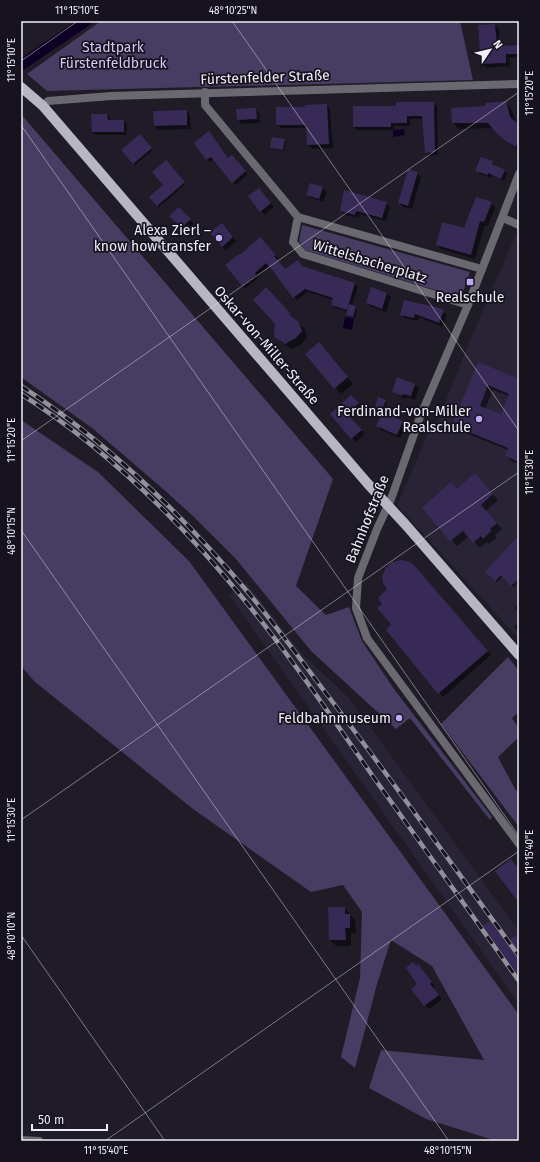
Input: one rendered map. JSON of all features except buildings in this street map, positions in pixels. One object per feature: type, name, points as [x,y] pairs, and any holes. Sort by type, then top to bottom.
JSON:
[{"type":"main road","points":[[21,87],[43,106]]},
{"type":"main road","name":"Oskar-von-Miller-Straße","points":[[43,106],[368,484],[519,655]]},
{"type":"street","name":"Fürstenfelder Straße","points":[[43,106],[48,101],[103,96],[519,84]]},
{"type":"street","points":[[205,92],[205,105],[298,217]]},
{"type":"street","name":"Bahnhofstraße","points":[[519,174],[468,305],[420,417],[388,505],[376,530],[358,578],[356,608],[366,638],[519,844]]},
{"type":"street","name":"Wittelsbacherplatz","points":[[468,305],[303,254],[293,242],[298,217],[482,269]]},
{"type":"street","points":[[502,218],[519,225]]},
{"type":"street","points":[[21,1140],[39,1141]]},
{"type":"shaded area","points":[[404,129],[405,135],[393,137],[393,130]]},
{"type":"shaded area","points":[[517,232],[519,233],[519,639],[397,505],[432,425],[436,425]]},
{"type":"shaded area","points":[[345,317],[354,319],[352,330],[343,328]]},
{"type":"shaded area","points":[[246,582],[305,657],[348,697],[519,931],[519,1004],[229,595]]},
{"type":"green space","name":"Stadtpark Fürstenfeldbruck","points":[[101,21],[460,21],[473,80],[47,91],[27,74]]},
{"type":"green space","points":[[21,114],[333,479],[296,586],[326,615],[349,607],[362,641],[394,689],[492,817],[490,820],[410,718],[396,729],[311,651],[236,559],[194,517],[92,428],[21,377]]},
{"type":"green space","points":[[302,225],[470,272],[461,298],[305,250],[299,241]]},
{"type":"green space","points":[[21,420],[98,472],[189,561],[519,1015],[519,1141],[491,1141],[490,1139],[426,1119],[369,1088],[381,1050],[484,1060],[432,966],[391,940],[377,984],[355,1068],[341,1057],[360,978],[362,912],[343,885],[311,892],[193,809],[34,681],[21,666]]},
{"type":"green space","points":[[508,657],[519,671],[519,712],[512,718],[519,728],[519,737],[498,757],[519,794],[519,827],[441,724]]},
{"type":"waterway","points":[[21,65],[86,21]]},
{"type":"railway","points":[[21,386],[85,432],[115,457],[173,510],[226,567],[261,608],[296,653],[519,956]]},
{"type":"railway","points":[[21,394],[53,415],[113,463],[142,489],[196,544],[246,602],[295,665],[519,981]]},
{"type":"place","name":"Alexa Zierl – know how transfer","points":[[219,238]]},
{"type":"place","name":"Realschule","points":[[470,282]]},
{"type":"place","name":"Ferdinand-von-Miller Realschule","points":[[479,419]]},
{"type":"place","name":"Feldbahnmuseum","points":[[399,718]]}]
